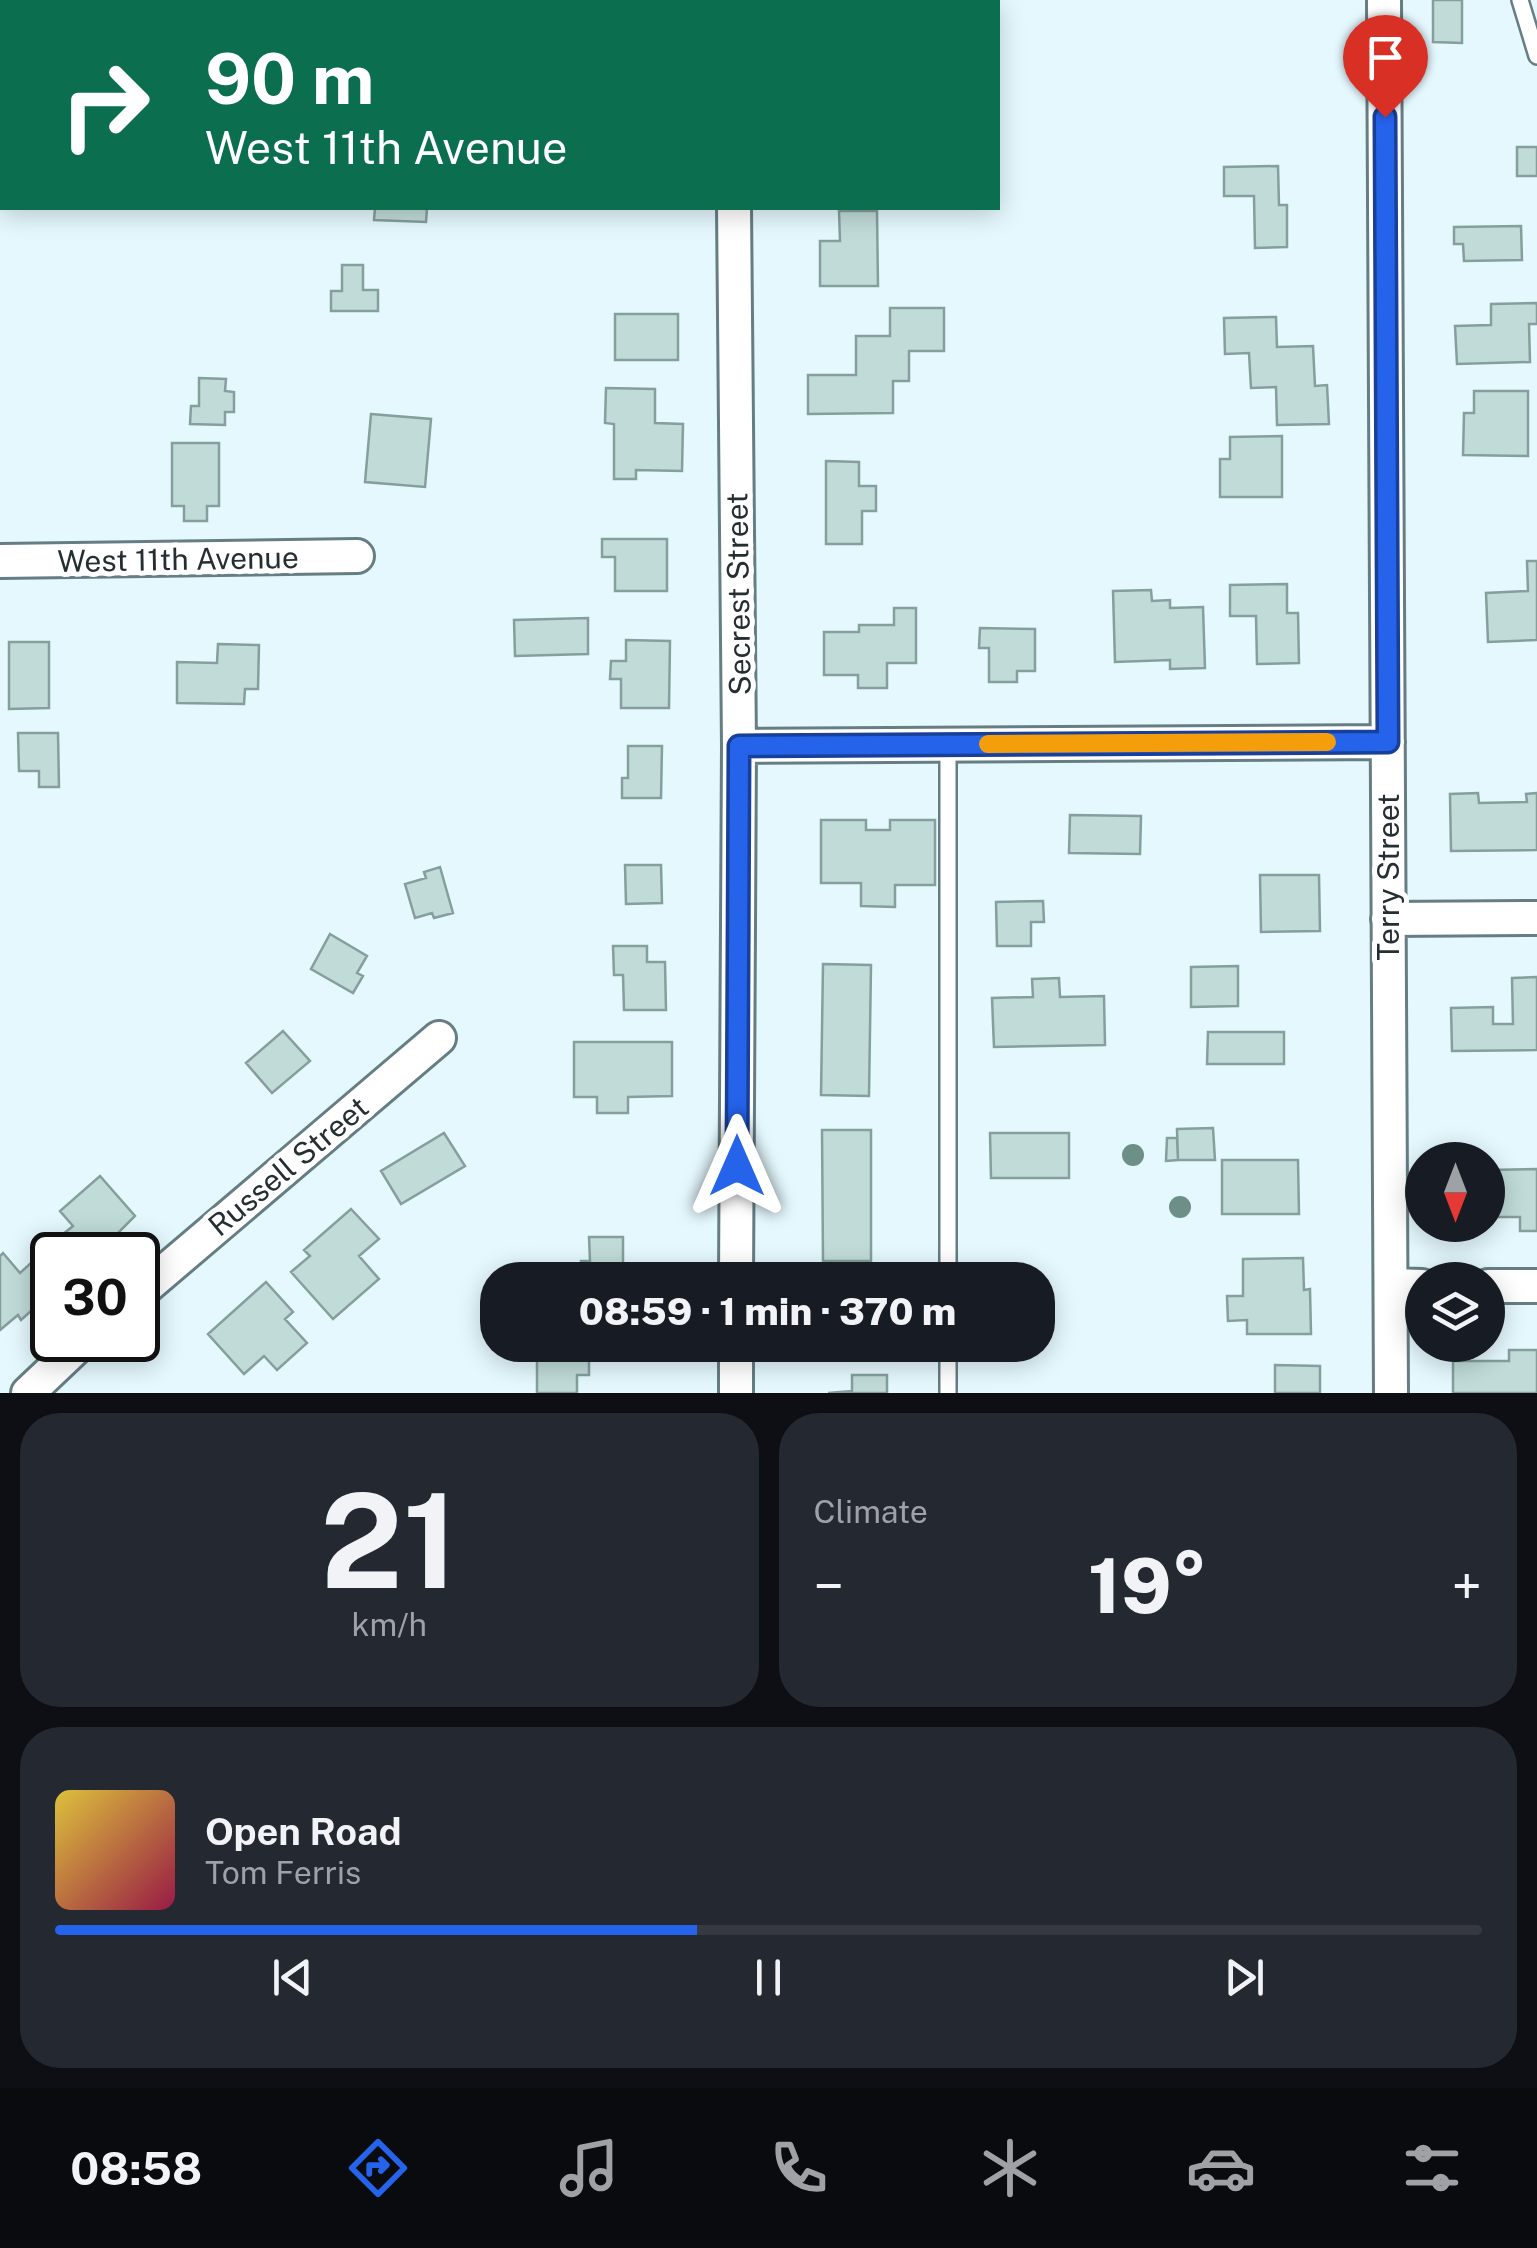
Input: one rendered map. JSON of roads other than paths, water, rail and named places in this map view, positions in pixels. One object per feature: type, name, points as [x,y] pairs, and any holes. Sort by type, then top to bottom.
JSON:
[{"type":"street","name":"Terry Street","points":[[1384,0],[1388,919],[1406,1262]]},
{"type":"street","name":"Secrest Street","points":[[734,210],[739,746],[736,1262]]},
{"type":"street","name":"West 11th Avenue","points":[[0,561],[357,556]]},
{"type":"street","points":[[739,746],[1388,742]]},
{"type":"street","points":[[1388,919],[1537,918]]},
{"type":"street","name":"Russell Street","points":[[160,1275],[439,1038]]},
{"type":"street","points":[[1505,1286],[1537,1286]]},
{"type":"street","name":"Terry Street","points":[[1392,1393],[1405,1300]]},
{"type":"street","points":[[28,1393],[61,1362]]},
{"type":"street","points":[[736,1362],[736,1393]]},
{"type":"lane","points":[[1520,0],[1537,56]]},
{"type":"lane","points":[[948,744],[948,1262]]},
{"type":"lane","points":[[948,1362],[948,1393]]}]
